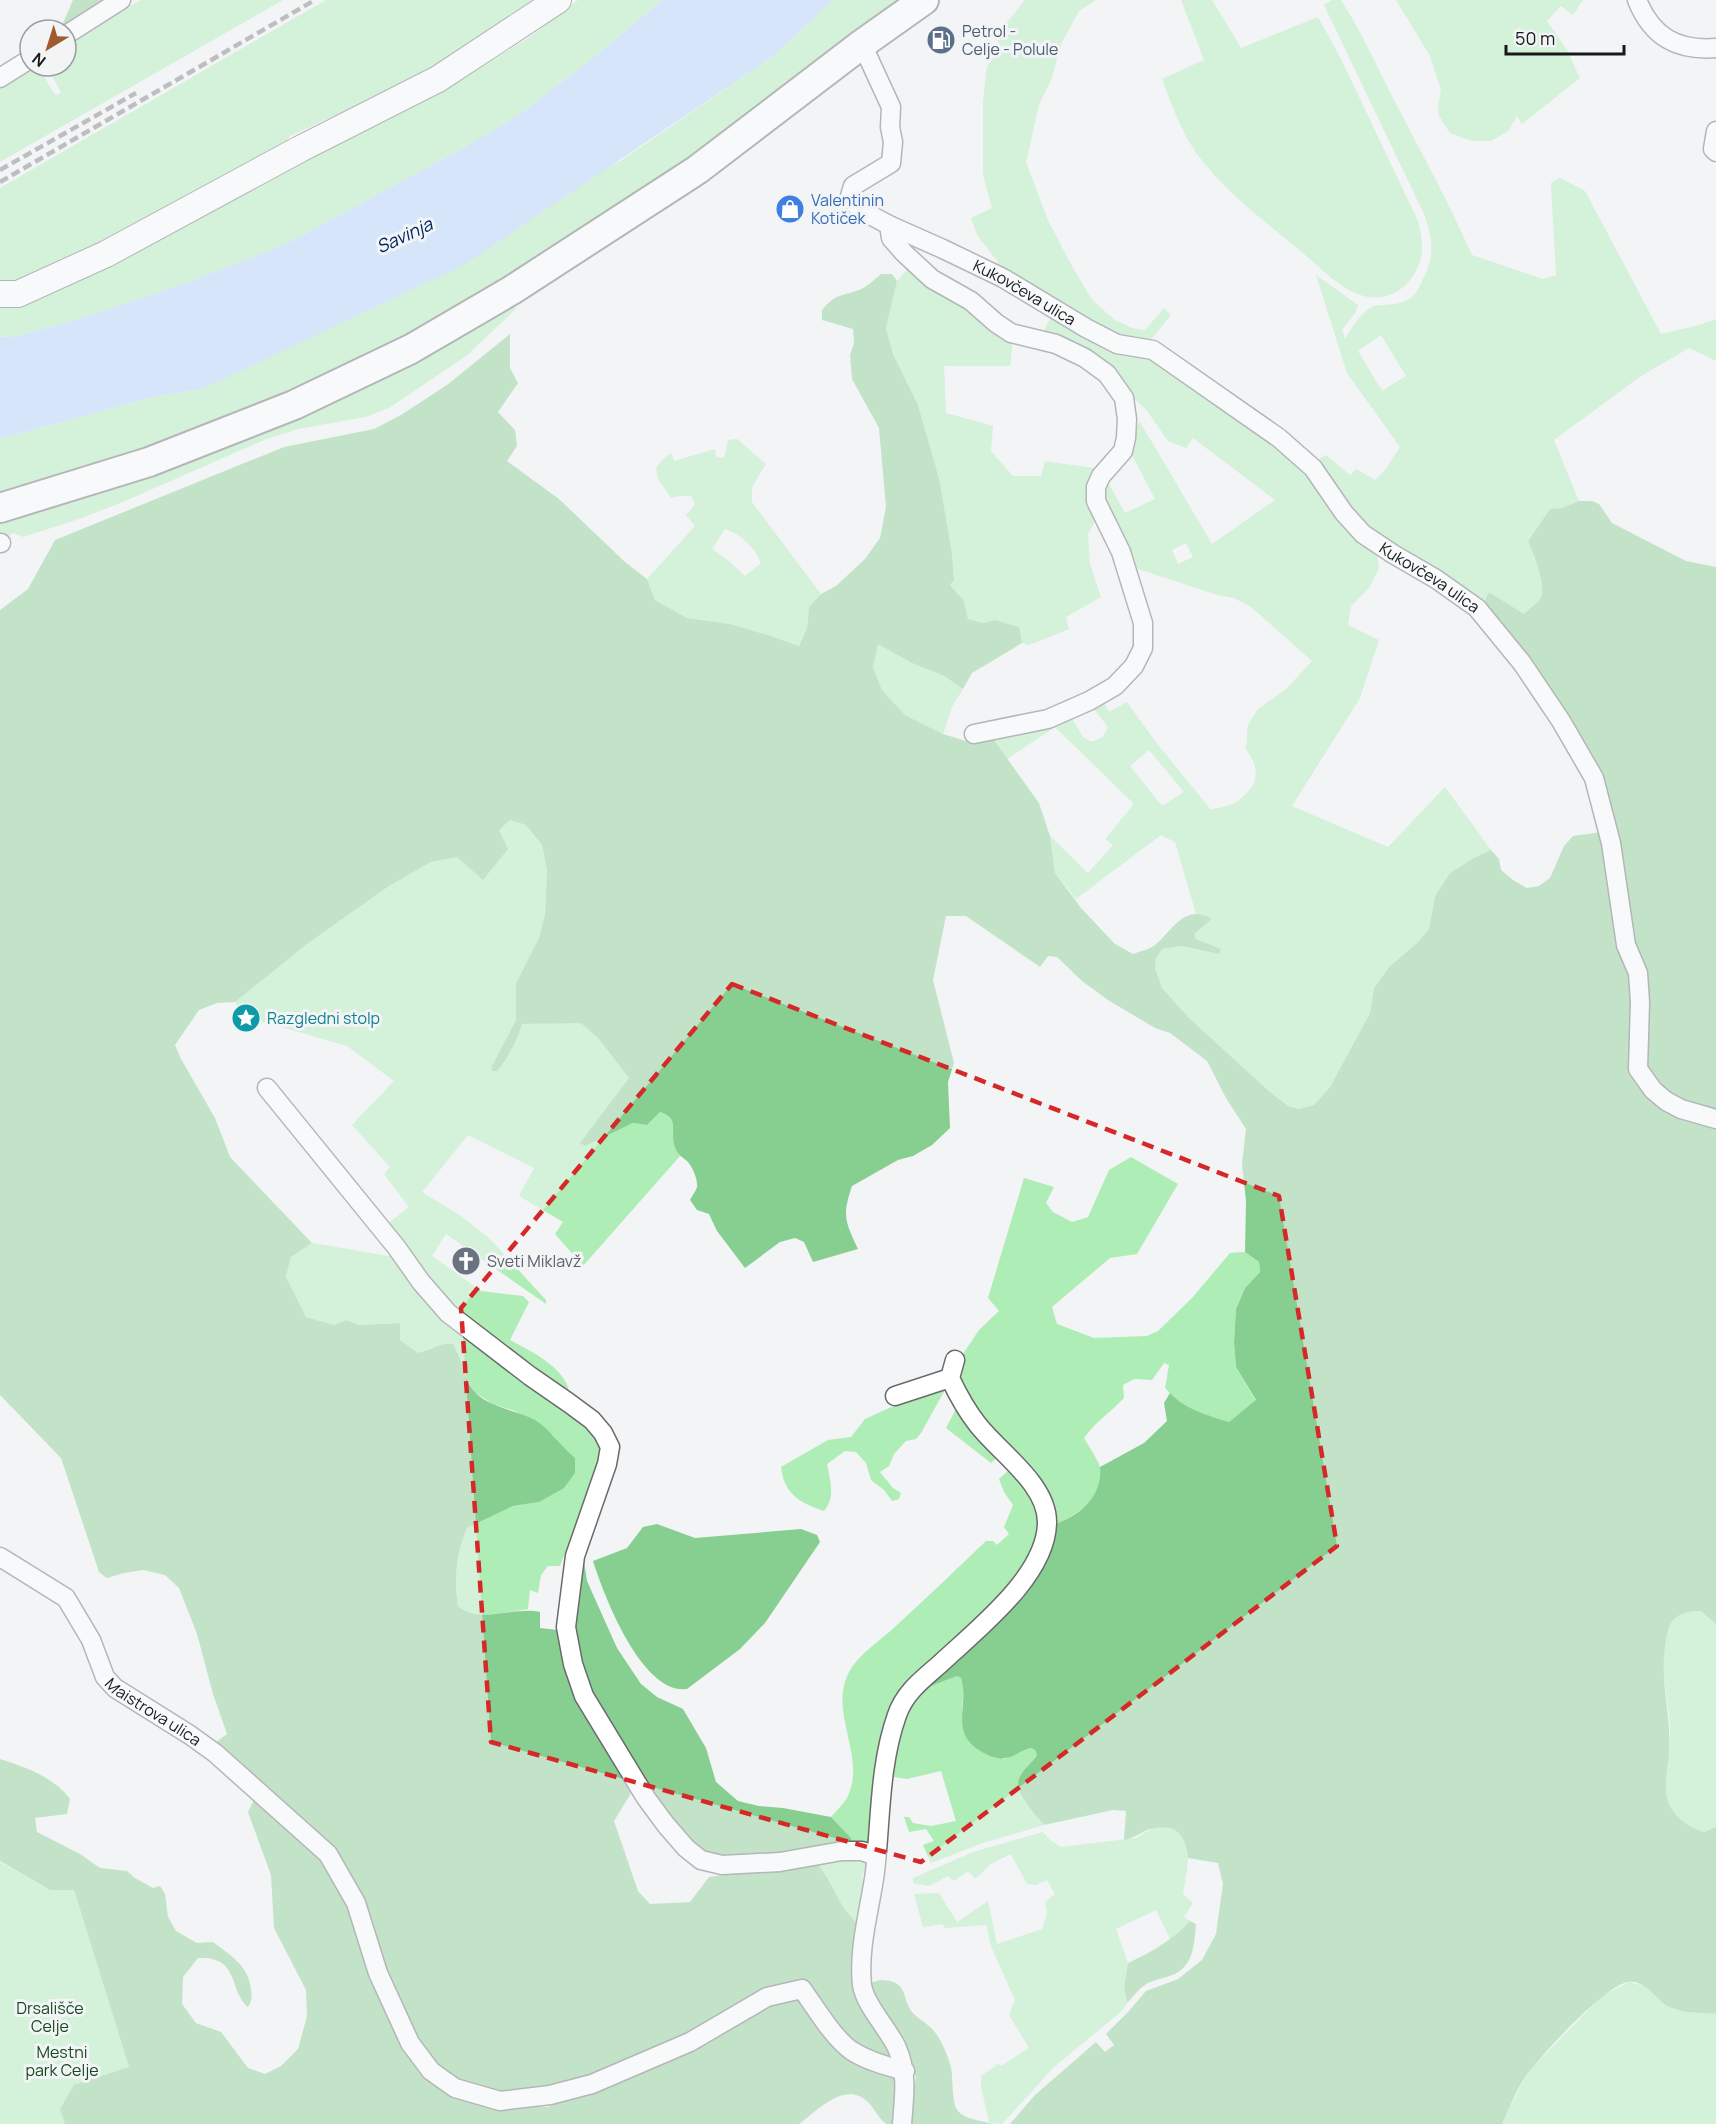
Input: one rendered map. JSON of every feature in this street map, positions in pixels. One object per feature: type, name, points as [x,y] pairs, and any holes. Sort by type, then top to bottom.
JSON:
[{"type":"main road","points":[[0,508],[149,462],[294,405],[411,349],[512,290],[697,170],[862,44],[924,0]]},
{"type":"street","points":[[78,27],[121,0]]},
{"type":"street","points":[[1637,0],[1642,13],[1660,36],[1678,45],[1699,49],[1716,48]]},
{"type":"street","points":[[0,294],[18,294],[106,254],[300,149],[438,79],[554,2]]},
{"type":"street","name":"Kukovčeva ulica","points":[[862,44],[891,107],[893,142],[891,163],[853,186],[850,196],[859,209],[1003,278],[1117,344],[1153,350],[1279,438],[1313,468],[1344,513],[1363,534],[1436,579],[1477,608],[1522,663],[1561,721],[1594,778],[1611,843],[1626,945],[1638,973],[1640,1002],[1638,1069],[1653,1090],[1666,1101],[1681,1109],[1716,1119]]},
{"type":"street","points":[[0,78],[18,67]]},
{"type":"street","points":[[1716,131],[1713,149],[1716,152]]},
{"type":"street","name":"Kukovčeva ulica","points":[[889,225],[891,237],[904,253],[932,279],[971,301],[1011,333],[1056,344],[1085,358],[1107,374],[1124,398],[1127,420],[1123,451],[1101,476],[1096,487],[1096,501],[1121,552],[1143,622],[1143,648],[1134,666],[1115,686],[1089,701],[1048,719],[974,734]]},
{"type":"street","points":[[267,1088],[448,1313],[530,1376],[569,1402],[592,1420],[603,1433],[610,1447],[608,1464],[575,1556],[566,1628],[573,1664],[584,1696],[646,1798],[666,1825],[686,1848],[701,1860],[722,1866],[780,1862],[842,1851],[862,1851],[876,1856]]},
{"type":"street","points":[[902,2124],[905,2071],[897,2046],[876,2015],[862,1987],[863,1946],[889,1740],[898,1712],[910,1690],[987,1620],[1023,1583],[1041,1548],[1047,1525],[1047,1510],[1040,1494],[978,1425],[961,1401],[950,1378],[955,1360]]},
{"type":"street","points":[[895,1396],[950,1378]]},
{"type":"street","name":"Maistrova ulica","points":[[0,1557],[66,1598],[91,1640],[105,1677],[116,1688],[215,1753],[328,1854],[356,1903],[378,1973],[410,2043],[431,2071],[455,2088],[500,2101],[550,2095],[592,2084],[690,2042],[768,1997],[802,1989],[829,2027],[851,2050],[883,2065],[905,2071]]},
{"type":"highlighted area","points":[[732,984],[1279,1196],[1337,1546],[921,1862],[491,1742],[461,1308]]},
{"type":"green space","points":[[73,0],[119,0],[78,21],[78,18],[65,18]]},
{"type":"green space","points":[[141,0],[283,0],[0,162],[0,83],[18,74],[18,78],[45,78],[55,95],[61,93],[53,78],[78,78],[78,35]]},
{"type":"green space","points":[[326,0],[534,0],[487,38],[374,101],[333,116],[290,136],[278,153],[31,278],[0,285],[0,188]]},
{"type":"green space","points":[[578,0],[662,0],[599,53],[519,115],[294,240],[166,290],[76,320],[17,336],[0,337],[0,307],[28,301],[71,285],[464,77],[530,37]]},
{"type":"green space","points":[[833,0],[899,0],[693,159],[503,279],[385,348],[138,456],[0,497],[0,439],[153,397],[202,389],[622,160],[772,57]]},
{"type":"green space","points":[[1025,0],[1096,0],[1079,11],[1061,44],[1052,78],[1039,105],[1026,162],[1047,218],[1092,300],[1115,320],[1132,328],[1145,330],[1164,308],[1171,315],[1148,343],[1116,337],[996,268],[998,262],[977,235],[971,218],[992,208],[983,175],[983,102],[987,66],[1001,48],[996,36]]},
{"type":"green space","points":[[1181,0],[1212,0],[1241,48],[1318,17],[1341,59],[1418,221],[1422,245],[1420,260],[1414,274],[1400,290],[1376,298],[1347,289],[1234,195],[1197,154],[1173,109],[1162,79],[1204,60]]},
{"type":"green space","points":[[1332,0],[1341,0],[1444,195],[1472,255],[1543,279],[1556,275],[1551,183],[1560,178],[1585,191],[1661,334],[1716,319],[1716,361],[1689,348],[1641,376],[1554,440],[1579,501],[1562,508],[1550,509],[1528,541],[1538,569],[1542,592],[1538,601],[1524,614],[1489,592],[1482,607],[1357,521],[1315,461],[1326,455],[1350,475],[1356,469],[1375,480],[1385,470],[1400,447],[1347,373],[1316,275],[1358,305],[1356,312],[1342,330],[1345,339],[1368,309],[1397,304],[1414,295],[1426,271],[1432,248],[1424,214],[1324,5]],"holes":[[[1381,335],[1406,376],[1382,391],[1358,351]]]},
{"type":"green space","points":[[1396,0],[1583,0],[1573,15],[1561,6],[1547,21],[1567,50],[1580,78],[1522,124],[1517,116],[1508,131],[1491,141],[1472,141],[1450,133],[1439,116],[1438,105],[1441,90],[1430,56]]},
{"type":"green space","points":[[910,266],[1013,340],[1010,366],[944,366],[946,413],[993,426],[991,451],[1013,476],[1041,476],[1045,461],[1100,469],[1098,516],[1088,534],[1090,564],[1101,597],[1066,617],[1069,629],[1029,645],[1022,643],[1018,627],[995,620],[983,623],[968,619],[964,601],[950,585],[954,580],[952,553],[939,478],[918,405],[893,354],[886,328],[897,281]]},
{"type":"green space","points":[[881,274],[892,274],[897,281],[886,328],[893,354],[918,405],[939,478],[952,553],[954,580],[950,585],[964,601],[968,619],[983,623],[995,620],[1019,627],[1022,643],[972,673],[963,689],[944,676],[912,663],[878,644],[873,667],[882,690],[905,715],[943,734],[972,743],[991,736],[1039,803],[1050,836],[1055,873],[1081,908],[1115,944],[1133,954],[1155,945],[1185,917],[1200,914],[1209,917],[1211,920],[1194,934],[1196,939],[1221,949],[1219,954],[1182,946],[1162,949],[1156,958],[1155,968],[1162,988],[1189,1018],[1270,1092],[1288,1106],[1299,1109],[1314,1105],[1330,1087],[1370,1013],[1374,988],[1390,966],[1417,943],[1429,929],[1435,896],[1450,873],[1491,850],[1499,859],[1501,870],[1513,880],[1527,888],[1539,886],[1550,878],[1564,846],[1573,836],[1602,832],[1632,979],[1631,1066],[1644,1095],[1656,1106],[1716,1125],[1716,1624],[1701,1611],[1678,1616],[1670,1625],[1667,1634],[1664,1669],[1669,1737],[1667,1799],[1675,1814],[1688,1825],[1704,1832],[1716,1827],[1716,2014],[1688,2012],[1669,2007],[1638,1983],[1628,1982],[1617,1986],[1571,2025],[1529,2072],[1516,2092],[1502,2124],[1010,2124],[1035,2095],[1096,2042],[1105,2052],[1114,2045],[1106,2034],[1146,1991],[1178,1979],[1202,1960],[1216,1934],[1223,1884],[1218,1863],[1188,1858],[1183,1838],[1170,1828],[1152,1828],[1124,1840],[1126,1811],[1113,1810],[1044,1825],[1027,1804],[1018,1785],[1022,1773],[1037,1755],[1035,1750],[1031,1748],[1002,1758],[982,1752],[972,1744],[963,1727],[961,1678],[957,1676],[931,1686],[921,1684],[960,1651],[1053,1525],[1072,1516],[1087,1504],[1098,1487],[1100,1467],[1144,1443],[1167,1421],[1164,1403],[1170,1393],[1190,1408],[1229,1422],[1256,1400],[1236,1367],[1234,1342],[1236,1309],[1245,1288],[1260,1272],[1259,1262],[1245,1252],[1246,1201],[1242,1164],[1246,1129],[1226,1098],[1207,1061],[1170,1033],[1155,1028],[1108,1000],[1082,981],[1057,957],[1048,956],[1040,967],[966,916],[946,916],[933,980],[954,1063],[948,1082],[950,1128],[932,1145],[913,1156],[898,1160],[852,1186],[846,1218],[858,1249],[813,1262],[804,1242],[795,1238],[780,1242],[745,1268],[717,1231],[709,1214],[697,1210],[690,1200],[697,1187],[696,1177],[689,1163],[676,1149],[672,1122],[666,1115],[660,1112],[647,1125],[633,1123],[585,1146],[580,1143],[629,1078],[598,1038],[581,1023],[522,1024],[505,1061],[497,1071],[492,1071],[492,1066],[516,1020],[516,983],[539,938],[545,914],[547,870],[542,845],[526,825],[510,820],[499,830],[508,849],[483,880],[457,857],[431,862],[389,886],[307,944],[235,1002],[217,1003],[199,1010],[175,1045],[215,1118],[230,1157],[312,1243],[291,1257],[286,1277],[306,1317],[334,1325],[346,1320],[359,1325],[400,1323],[400,1340],[418,1353],[444,1344],[453,1344],[470,1385],[478,1396],[535,1420],[575,1458],[575,1473],[564,1488],[539,1502],[513,1506],[467,1528],[460,1547],[457,1567],[458,1606],[476,1614],[487,1615],[519,1611],[540,1612],[540,1628],[558,1630],[633,1790],[614,1821],[638,1891],[650,1904],[690,1902],[709,1877],[817,1863],[843,1907],[862,1930],[856,1986],[894,2053],[887,2055],[850,2043],[813,1988],[803,1982],[792,1981],[611,2070],[563,2088],[488,2094],[450,2080],[417,2045],[391,1988],[355,1887],[212,1745],[227,1734],[213,1694],[197,1634],[179,1588],[165,1575],[143,1570],[107,1578],[99,1572],[61,1458],[0,1395],[0,610],[28,589],[55,540],[284,447],[374,429],[401,415],[447,385],[510,334],[510,368],[518,383],[498,412],[515,430],[517,446],[507,461],[559,499],[625,562],[647,579],[655,600],[687,618],[730,624],[799,646],[807,628],[809,607],[821,594],[836,586],[865,559],[880,538],[886,507],[879,428],[852,379],[850,355],[854,343],[853,329],[822,320],[822,310],[834,299],[863,288]]},
{"type":"green space","points":[[514,303],[516,309],[466,356],[389,408],[365,417],[298,429],[264,440],[82,518],[23,537],[14,533],[0,538],[0,520]]},
{"type":"green space","points":[[1051,316],[1153,357],[1278,443],[1376,548],[1379,568],[1369,588],[1351,606],[1348,625],[1379,640],[1360,698],[1292,806],[1388,847],[1445,787],[1491,850],[1450,873],[1435,896],[1429,929],[1417,943],[1390,966],[1374,988],[1370,1013],[1330,1087],[1314,1105],[1299,1109],[1288,1106],[1189,1018],[1162,988],[1155,968],[1156,958],[1162,949],[1182,946],[1219,954],[1220,949],[1196,939],[1194,934],[1211,920],[1205,915],[1196,914],[1175,842],[1161,835],[1076,899],[1055,873],[1050,836],[1088,873],[1113,845],[1105,839],[1134,804],[1055,727],[1007,759],[991,736],[1069,713],[1083,737],[1091,742],[1103,737],[1108,727],[1090,704],[1101,698],[1109,712],[1127,702],[1155,741],[1211,810],[1235,803],[1250,789],[1256,777],[1256,770],[1246,749],[1248,725],[1258,709],[1286,689],[1312,661],[1251,607],[1234,598],[1217,595],[1129,566],[1100,502],[1105,477],[1125,513],[1155,499],[1129,449],[1130,433],[1140,422],[1212,544],[1275,500],[1193,438],[1186,448],[1168,441],[1138,402],[1043,333]],"holes":[[[1186,543],[1193,557],[1178,564],[1172,550]],[[1149,750],[1184,792],[1162,806],[1130,766]]]},
{"type":"green space","points":[[737,439],[766,464],[752,487],[752,502],[821,594],[809,607],[807,628],[799,646],[730,624],[687,618],[655,600],[647,579],[695,526],[686,515],[695,504],[691,496],[671,498],[658,479],[656,468],[671,453],[674,461],[715,449],[716,457],[724,458],[728,440]],"holes":[[[725,529],[751,547],[761,563],[745,576],[712,549]]]},
{"type":"green space","points":[[1579,501],[1592,501],[1599,504],[1612,523],[1686,561],[1716,567],[1716,1113],[1684,1105],[1643,1070],[1630,944],[1608,804],[1482,607],[1489,592],[1524,614],[1538,601],[1541,597],[1542,585],[1536,560],[1528,541],[1550,509],[1562,508]]},
{"type":"green space","points":[[878,643],[912,663],[944,676],[963,689],[952,707],[943,734],[905,715],[882,690],[873,667]]},
{"type":"green space","points":[[510,820],[526,825],[542,845],[547,870],[545,914],[539,938],[516,983],[516,1020],[492,1066],[492,1071],[507,1056],[522,1024],[581,1022],[598,1038],[629,1078],[581,1143],[585,1146],[633,1123],[647,1125],[660,1112],[671,1119],[676,1149],[680,1156],[583,1266],[555,1234],[563,1222],[519,1196],[534,1168],[468,1135],[422,1192],[461,1216],[489,1238],[546,1300],[546,1304],[446,1234],[432,1256],[481,1291],[523,1296],[529,1302],[510,1340],[557,1370],[569,1389],[570,1399],[467,1325],[386,1225],[409,1207],[384,1174],[390,1167],[352,1125],[394,1081],[347,1046],[253,1019],[248,1012],[241,1013],[235,1002],[307,944],[389,886],[431,862],[457,857]]},
{"type":"green space","points":[[1131,1157],[1178,1184],[1137,1254],[1110,1258],[1052,1307],[1057,1324],[1094,1338],[1147,1336],[1158,1331],[1192,1298],[1230,1253],[1245,1252],[1259,1262],[1260,1272],[1245,1288],[1236,1309],[1234,1342],[1236,1367],[1256,1401],[1229,1422],[1201,1413],[1180,1402],[1165,1388],[1169,1365],[1164,1363],[1152,1380],[1134,1379],[1123,1385],[1124,1398],[1084,1438],[1100,1467],[1101,1477],[1095,1495],[1079,1511],[1053,1525],[975,1415],[957,1372],[961,1357],[979,1330],[999,1311],[988,1298],[1024,1178],[1054,1187],[1046,1203],[1053,1212],[1072,1222],[1088,1217],[1109,1170]]},
{"type":"green space","points":[[312,1243],[395,1257],[601,1439],[601,1458],[560,1566],[548,1566],[541,1575],[538,1593],[530,1590],[528,1609],[482,1615],[466,1611],[458,1606],[456,1586],[460,1547],[467,1528],[513,1506],[539,1502],[575,1458],[563,1449],[553,1435],[515,1411],[493,1404],[474,1392],[459,1362],[457,1350],[433,1347],[418,1353],[400,1340],[399,1323],[359,1325],[346,1320],[334,1325],[306,1317],[286,1278],[291,1257]]},
{"type":"green space","points":[[935,1387],[946,1388],[921,1433],[916,1439],[906,1441],[894,1454],[889,1466],[880,1472],[893,1488],[901,1493],[899,1499],[892,1501],[884,1490],[871,1480],[866,1463],[856,1452],[845,1451],[827,1464],[831,1494],[824,1511],[801,1501],[790,1491],[781,1467],[828,1440],[851,1437],[865,1419]]},
{"type":"green space","points":[[958,1405],[999,1456],[991,1463],[946,1428]]},
{"type":"green space","points":[[1012,1467],[1045,1516],[1024,1577],[901,1694],[872,1844],[853,1847],[851,1838],[831,1817],[848,1796],[852,1781],[853,1766],[843,1704],[843,1689],[848,1674],[864,1654],[986,1541],[993,1541],[997,1545],[1009,1534],[1004,1527],[1013,1505],[999,1479]]},
{"type":"green space","points":[[657,1524],[695,1538],[801,1529],[817,1535],[820,1542],[765,1623],[740,1649],[687,1689],[670,1687],[655,1676],[640,1660],[627,1640],[606,1597],[593,1561],[627,1548],[643,1527]]},
{"type":"green space","points":[[582,1548],[587,1581],[617,1648],[641,1684],[657,1697],[683,1709],[706,1748],[716,1782],[738,1801],[831,1817],[851,1838],[853,1847],[728,1862],[685,1843],[596,1703],[572,1639]]},
{"type":"green space","points":[[1685,1611],[1701,1611],[1716,1624],[1716,1827],[1704,1832],[1687,1824],[1672,1812],[1666,1793],[1670,1732],[1664,1677],[1664,1648],[1672,1623]]},
{"type":"green space","points":[[957,1676],[961,1678],[964,1685],[962,1712],[1004,1759],[1031,1748],[1035,1750],[1037,1755],[1028,1766],[1024,1800],[1044,1825],[983,1843],[931,1863],[923,1845],[934,1841],[926,1829],[909,1832],[904,1817],[909,1817],[913,1823],[931,1826],[956,1821],[941,1771],[907,1779],[888,1776],[891,1747],[921,1684],[931,1686]]},
{"type":"green space","points":[[0,1759],[29,1769],[47,1779],[70,1799],[67,1814],[35,1818],[37,1832],[80,1854],[100,1868],[127,1871],[153,1888],[160,1886],[165,1894],[168,1917],[176,1931],[197,1943],[213,1942],[232,1956],[242,1967],[251,1989],[248,2007],[242,2000],[227,1968],[221,1962],[198,1958],[183,1977],[182,2004],[196,2023],[221,2032],[248,2068],[265,2074],[281,2066],[298,2049],[307,2016],[306,1990],[274,1928],[271,1875],[248,1812],[254,1800],[329,1865],[428,2080],[455,2098],[485,2106],[548,2107],[605,2084],[782,1998],[800,1996],[821,2026],[904,2079],[897,2124],[886,2124],[868,2102],[859,2096],[850,2094],[823,2105],[799,2124],[65,2124],[60,2109],[74,2085],[129,2067],[74,1890],[50,1890],[0,1861]]},
{"type":"green space","points":[[1154,1827],[1175,1831],[1185,1839],[1188,1862],[1183,1894],[1193,1903],[1184,1917],[1190,1921],[1170,1939],[1156,1910],[1116,1929],[1128,1963],[1124,1987],[1127,2003],[1123,2010],[1054,2067],[1002,2124],[989,2123],[981,2076],[1029,2048],[1009,2015],[1015,2000],[990,1944],[987,1925],[944,1928],[943,1924],[923,1927],[914,1894],[939,1893],[957,1922],[988,1901],[997,1944],[1042,1929],[1047,1914],[1045,1902],[1055,1894],[1047,1880],[1036,1885],[1027,1884],[1011,1854],[991,1864],[975,1879],[968,1871],[954,1881],[948,1876],[929,1886],[913,1883],[913,1878],[973,1852],[1043,1832],[1061,1847],[1136,1838]]},
{"type":"green space","points":[[848,1855],[865,1861],[868,1871],[862,1874],[863,1881],[867,1880],[862,1930],[843,1907],[817,1863]]},
{"type":"green space","name":"Mestni park Celje","points":[[0,1862],[50,1890],[74,1890],[129,2067],[138,2124],[0,2124]]},
{"type":"green space","points":[[1190,1921],[1196,1924],[1195,1939],[1186,1965],[1175,1974],[1145,1985],[1127,2003],[1124,1987],[1128,1963],[1161,1945]]},
{"type":"green space","points":[[880,1980],[900,1986],[912,2012],[939,2038],[951,2067],[954,2100],[959,2112],[967,2117],[992,2124],[907,2124],[916,2078],[905,2045],[867,1984]]},
{"type":"green space","points":[[1629,1982],[1644,1986],[1675,2010],[1716,2014],[1716,2124],[1502,2124],[1522,2083],[1533,2067],[1602,1996]]},
{"type":"water","name":"Savinja","points":[[662,0],[833,0],[772,57],[464,265],[202,389],[153,397],[0,439],[0,337],[17,336],[76,320],[166,290],[294,240],[519,115],[599,53]]},
{"type":"railway","points":[[0,182],[315,0]]},
{"type":"railway","points":[[0,170],[136,93]]},
{"type":"place","name":"Petrol - Celje - Polule","points":[[941,40]]},
{"type":"place","name":"Valentinin Kotiček","points":[[790,209]]},
{"type":"place","name":"Razgledni stolp","points":[[246,1018]]},
{"type":"place","name":"Sveti Miklavž","points":[[466,1261]]},
{"type":"park label","name":"Drsališče Celje","points":[[50,2017]]}]
